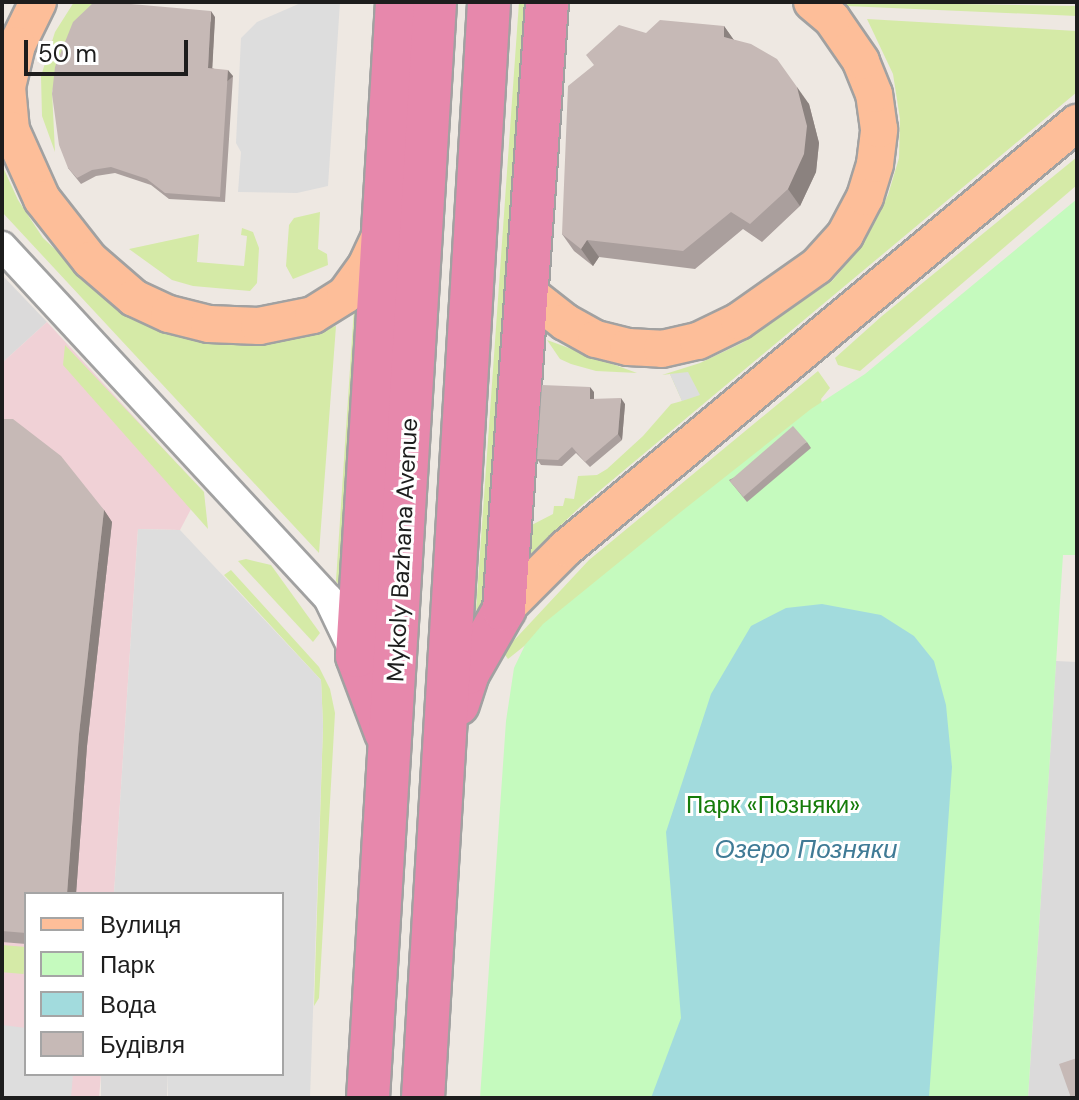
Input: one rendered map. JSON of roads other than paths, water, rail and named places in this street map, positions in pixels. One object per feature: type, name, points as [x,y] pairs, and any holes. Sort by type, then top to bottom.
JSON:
[{"type":"highway","points":[[391,746],[357,656],[397,2]]},
{"type":"highway","name":"Mykoly Bazhana Avenue","points":[[368,1098],[435,2]]},
{"type":"highway","points":[[423,1098],[489,2]]},
{"type":"highway","points":[[445,742],[468,673],[504,610],[547,2]]},
{"type":"main road","points":[[38,2],[17,45],[7,87],[11,130],[42,199],[90,260],[134,298],[169,314],[209,324],[259,326],[313,315],[345,295],[366,266],[385,225]]},
{"type":"main road","points":[[528,293],[565,322],[596,339],[628,347],[662,349],[698,341],[739,321],[817,266],[845,235],[865,197],[875,164],[879,129],[874,94],[861,61],[832,19],[812,2]]},
{"type":"main road","points":[[504,610],[566,548],[1077,123]]},
{"type":"street","points":[[2,246],[328,598],[357,656]]},
{"type":"water","name":"Озеро Позняки","points":[[822,604],[881,615],[914,636],[934,661],[946,705],[952,767],[929,1098],[651,1098],[681,1018],[666,832],[711,694],[751,626],[786,608]]},
{"type":"park label","name":"Парк «Позняки»","points":[[773,805]]}]
